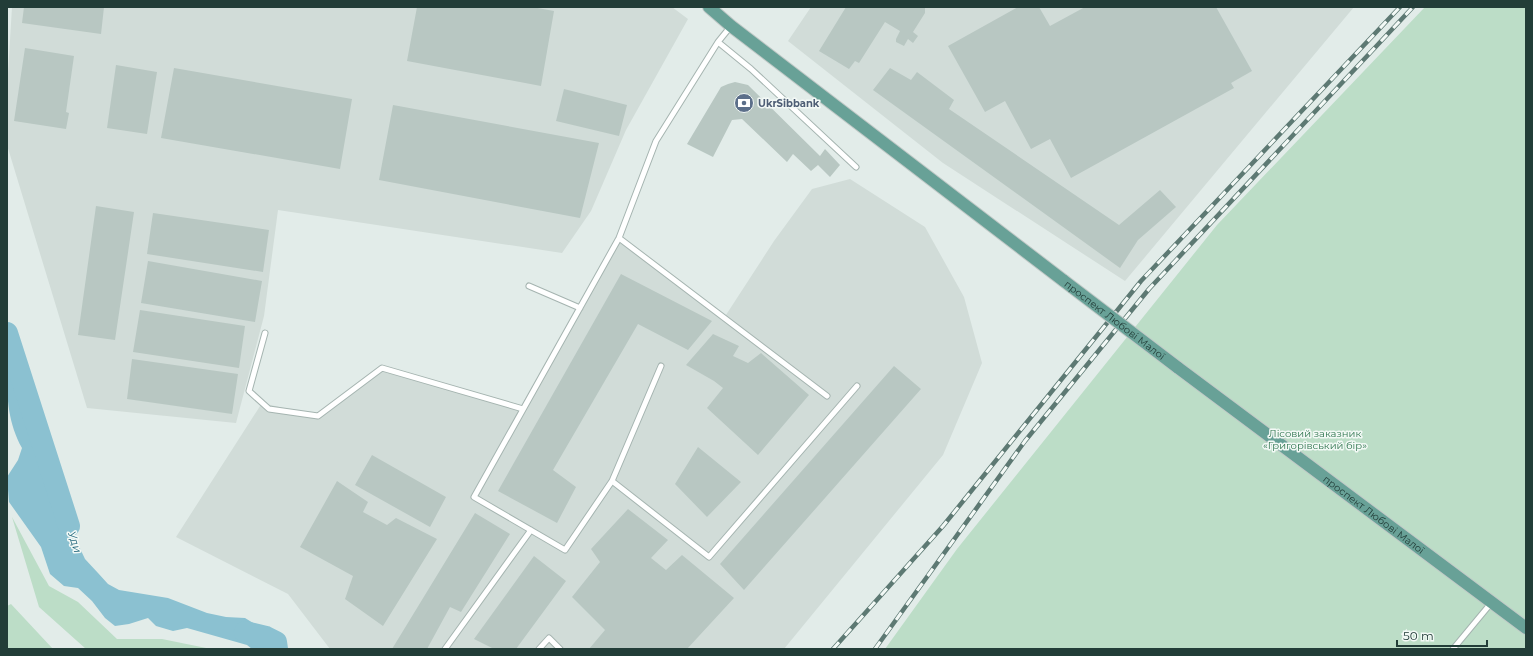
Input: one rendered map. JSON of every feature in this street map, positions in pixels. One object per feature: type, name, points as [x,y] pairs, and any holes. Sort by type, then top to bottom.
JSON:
[{"type":"main road","name":"проспект Любові Малої","points":[[708,7],[1176,367],[1526,628]]},
{"type":"lane","points":[[661,366],[612,481],[565,550],[474,497],[619,238],[656,141],[718,42],[731,26]]},
{"type":"lane","points":[[718,42],[751,69],[856,168]]},
{"type":"lane","points":[[619,238],[827,396]]},
{"type":"lane","points":[[529,286],[580,308]]},
{"type":"lane","points":[[265,333],[249,391],[269,409],[318,416],[382,368],[523,409]]},
{"type":"lane","points":[[612,481],[709,557],[857,386]]},
{"type":"lane","points":[[445,649],[532,530]]},
{"type":"lane","points":[[1453,649],[1492,602]]},
{"type":"lane","points":[[539,649],[549,638],[560,649]]},
{"type":"shaded area","points":[[12,7],[672,7],[688,19],[626,130],[591,211],[562,253],[278,210],[264,316],[236,423],[87,408],[7,145],[8,73]]},
{"type":"shaded area","points":[[811,7],[1354,7],[1125,281],[943,163],[788,41]]},
{"type":"shaded area","points":[[850,179],[925,227],[964,297],[982,363],[943,455],[784,649],[330,649],[288,594],[176,537],[262,403],[318,416],[382,368],[525,406],[619,238],[724,318],[774,241],[812,189]]},
{"type":"green space","name":"Лісовий заказник «Григорівський бір»","points":[[1425,7],[1526,7],[1526,649],[885,649],[957,549],[1217,225]]},
{"type":"green space","points":[[12,517],[49,586],[78,602],[117,639],[162,639],[211,649],[86,649],[39,607]]},
{"type":"green space","points":[[11,604],[53,649],[7,649],[7,606]]},
{"type":"water","points":[[7,353],[41,454],[66,510],[76,540],[85,559],[108,584],[119,590],[168,598],[207,613],[226,617],[245,618],[263,629],[279,646],[279,649],[252,649],[247,645],[187,628],[173,631],[156,626],[148,618],[129,624],[115,626],[105,618],[92,601],[78,588],[64,586],[50,574],[41,547],[9,502],[7,477],[18,460],[22,448],[12,425],[8,402]]},
{"type":"building","points":[[24,7],[104,7],[101,34],[22,23]]},
{"type":"building","points":[[417,7],[532,7],[554,11],[541,86],[407,61]]},
{"type":"building","points":[[846,7],[925,7],[925,13],[913,32],[918,36],[913,43],[908,39],[904,46],[896,42],[900,31],[885,22],[859,63],[855,61],[849,69],[819,51]]},
{"type":"building","points":[[1018,7],[1039,7],[1050,26],[1085,7],[1216,7],[1252,71],[1231,83],[1234,88],[1071,178],[1050,139],[1031,149],[1005,101],[985,112],[948,46]]},
{"type":"building","points":[[25,48],[74,56],[66,112],[69,113],[66,129],[14,121]]},
{"type":"building","points":[[116,65],[157,72],[147,134],[107,128]]},
{"type":"building","points":[[174,68],[352,99],[340,169],[161,138]]},
{"type":"building","points":[[890,68],[911,80],[917,72],[954,100],[949,109],[1119,225],[1160,190],[1176,207],[1138,240],[1120,268],[873,90]]},
{"type":"building","points":[[735,82],[748,85],[820,156],[825,149],[840,165],[830,177],[818,165],[811,171],[793,154],[787,162],[742,119],[732,120],[713,157],[687,144],[721,87]]},
{"type":"building","points":[[564,89],[627,105],[619,136],[556,121]]},
{"type":"building","points":[[393,105],[599,143],[580,218],[379,180]]},
{"type":"building","points":[[96,206],[134,212],[115,340],[78,335]]},
{"type":"building","points":[[153,213],[269,230],[263,272],[147,254]]},
{"type":"building","points":[[148,261],[262,281],[255,322],[141,303]]},
{"type":"building","points":[[621,274],[712,321],[688,350],[638,324],[553,470],[576,487],[557,523],[498,491]]},
{"type":"building","points":[[140,310],[245,326],[239,368],[133,352]]},
{"type":"building","points":[[713,334],[739,346],[733,356],[748,363],[761,353],[809,395],[758,455],[707,408],[723,388],[686,365]]},
{"type":"building","points":[[132,359],[238,374],[232,414],[127,399]]},
{"type":"building","points":[[894,366],[921,389],[744,590],[720,564]]},
{"type":"building","points":[[698,447],[741,482],[707,517],[675,484]]},
{"type":"building","points":[[372,455],[446,497],[430,527],[355,485]]},
{"type":"building","points":[[337,481],[368,502],[363,512],[387,525],[396,518],[437,539],[383,626],[345,599],[353,576],[300,547]]},
{"type":"building","points":[[628,509],[668,540],[651,558],[666,570],[682,555],[734,598],[687,649],[589,649],[605,630],[572,597],[600,562],[591,549]]},
{"type":"building","points":[[475,513],[510,534],[461,612],[450,607],[427,649],[392,649]]},
{"type":"building","points":[[534,556],[566,581],[516,649],[494,649],[474,639]]},
{"type":"waterway","name":"Уди","points":[[7,333],[69,526]]},
{"type":"waterway","name":"Уди","points":[[245,632],[266,637],[276,642],[277,649]]},
{"type":"railway","points":[[833,649],[943,526],[1141,281],[1400,7]]},
{"type":"railway","points":[[875,649],[1025,441],[1149,289],[1413,7]]},
{"type":"place","name":"UkrSibbank","points":[[744,103]]}]
